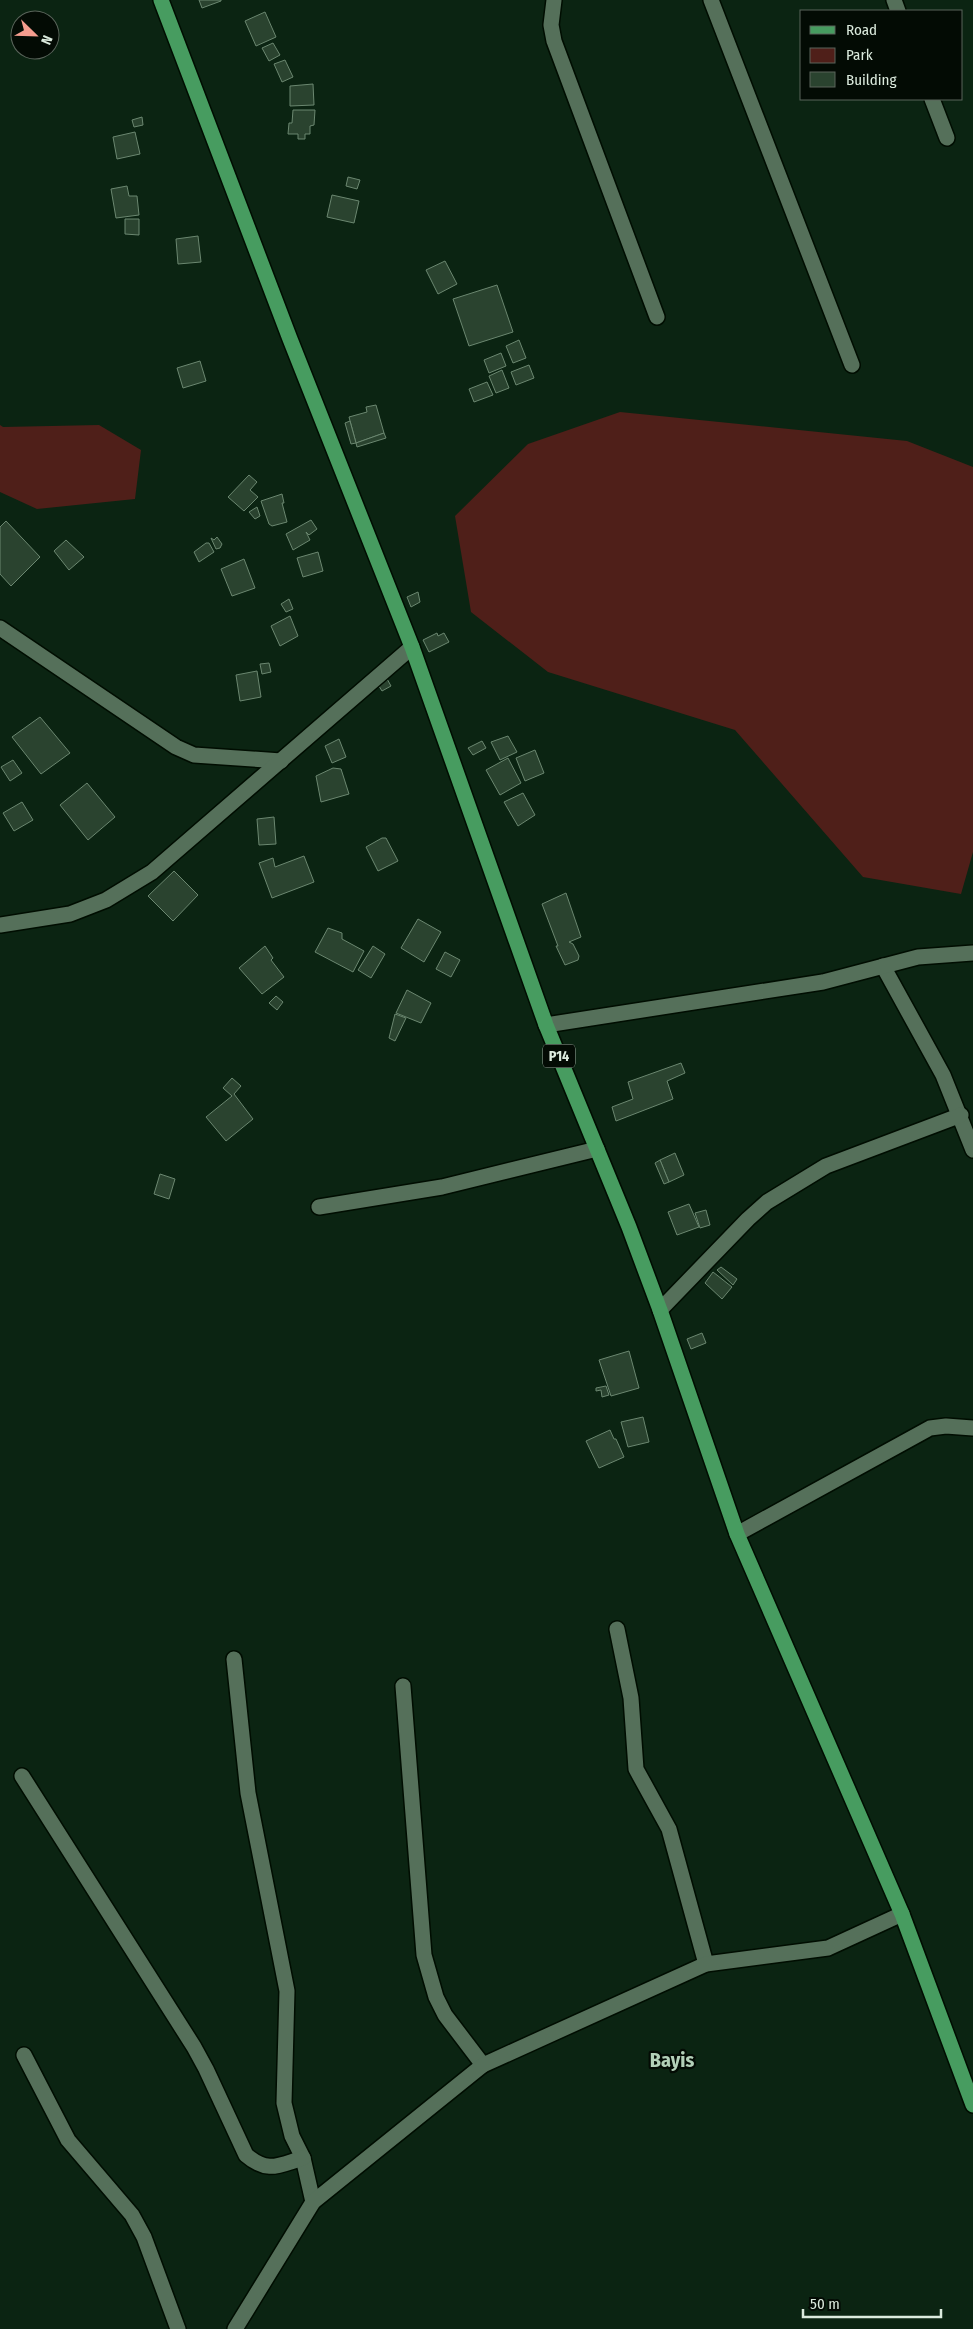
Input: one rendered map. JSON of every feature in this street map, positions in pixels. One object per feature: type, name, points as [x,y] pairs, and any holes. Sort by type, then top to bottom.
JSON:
[{"type":"main road","name":"P14","points":[[162,0],[290,339],[412,647],[546,1025],[660,1310],[737,1534],[902,1914],[973,2105]]},
{"type":"street","points":[[554,0],[551,25],[554,42],[657,317]]},
{"type":"street","points":[[711,0],[852,365]]},
{"type":"street","points":[[932,100],[947,138]]},
{"type":"street","points":[[0,628],[176,747],[194,754],[281,761]]},
{"type":"street","points":[[0,924],[70,914],[106,900],[152,872],[412,647]]},
{"type":"street","points":[[546,1025],[823,982],[918,957],[973,954]]},
{"type":"street","points":[[883,966],[943,1075],[973,1150]]},
{"type":"street","points":[[660,1310],[748,1219],[768,1202],[826,1166],[960,1115]]},
{"type":"street","points":[[319,1207],[442,1187],[597,1149]]},
{"type":"street","points":[[737,1534],[930,1428],[946,1426],[973,1428]]},
{"type":"street","points":[[617,1629],[630,1698],[636,1769],[669,1829],[706,1964]]},
{"type":"street","points":[[234,1659],[248,1793],[287,1991],[284,2102],[292,2136],[303,2158],[314,2202]]},
{"type":"street","points":[[403,1686],[424,1955],[436,1998],[444,2015],[483,2065]]},
{"type":"street","points":[[22,1776],[194,2048],[206,2069],[246,2156],[256,2164],[268,2168],[303,2158]]},
{"type":"street","points":[[235,2329],[314,2202],[483,2065],[706,1964],[828,1948],[902,1914]]},
{"type":"street","points":[[24,2055],[68,2140],[136,2222],[144,2237],[178,2329]]},
{"type":"green space","points":[[620,412],[907,441],[973,467],[973,852],[961,894],[863,877],[735,730],[548,672],[471,612],[455,516],[528,444]]},
{"type":"green space","points":[[0,425],[3,427],[99,425],[141,450],[135,499],[37,509],[0,492]]},
{"type":"building","points":[[199,0],[221,0],[221,1],[202,8]]},
{"type":"building","points":[[265,12],[276,37],[256,46],[245,21]]},
{"type":"building","points":[[273,43],[280,55],[269,61],[262,48]]},
{"type":"building","points":[[285,60],[293,77],[282,82],[274,64]]},
{"type":"building","points":[[313,84],[314,105],[290,106],[290,86]]},
{"type":"building","points":[[293,110],[315,110],[314,125],[310,126],[310,134],[305,134],[305,139],[298,139],[298,134],[288,134],[289,123],[292,123]]},
{"type":"building","points":[[142,117],[143,125],[134,127],[132,120]]},
{"type":"building","points":[[135,132],[140,154],[117,159],[113,137]]},
{"type":"building","points":[[348,177],[360,180],[357,189],[346,186]]},
{"type":"building","points":[[127,186],[129,196],[137,196],[139,215],[116,218],[111,189]]},
{"type":"building","points":[[332,195],[359,201],[354,223],[327,217]]},
{"type":"building","points":[[125,219],[139,219],[139,235],[125,234]]},
{"type":"building","points":[[198,236],[201,262],[178,264],[176,239]]},
{"type":"building","points":[[445,261],[457,284],[438,294],[426,270]]},
{"type":"building","points":[[497,285],[513,332],[469,346],[453,299]]},
{"type":"building","points":[[519,340],[526,358],[513,363],[506,346]]},
{"type":"building","points":[[501,353],[506,366],[489,373],[484,360]]},
{"type":"building","points":[[200,361],[206,381],[183,388],[177,368]]},
{"type":"building","points":[[529,365],[534,378],[516,385],[511,372]]},
{"type":"building","points":[[502,370],[509,388],[496,393],[489,376]]},
{"type":"building","points":[[487,382],[493,395],[474,402],[469,389]]},
{"type":"building","points":[[376,405],[384,433],[356,443],[349,417],[367,412],[366,407]]},
{"type":"building","points":[[350,421],[356,443],[351,444],[345,423]]},
{"type":"building","points":[[384,433],[386,438],[357,447],[356,443]]},
{"type":"building","points":[[249,475],[257,482],[250,490],[258,497],[244,511],[228,497]]},
{"type":"building","points":[[282,494],[284,503],[282,503],[287,522],[272,526],[269,524],[261,501]]},
{"type":"building","points":[[257,507],[260,516],[255,519],[249,512]]},
{"type":"building","points":[[311,520],[317,529],[309,535],[306,532],[310,540],[293,550],[286,534]]},
{"type":"building","points":[[6,521],[40,557],[11,586],[0,574],[0,527]]},
{"type":"building","points":[[217,537],[222,544],[220,548],[216,549],[211,538],[214,540]]},
{"type":"building","points":[[66,540],[84,557],[69,570],[54,551]]},
{"type":"building","points":[[206,543],[209,543],[214,552],[199,562],[194,552]]},
{"type":"building","points":[[318,552],[323,571],[303,577],[297,558]]},
{"type":"building","points":[[244,559],[255,588],[232,596],[221,569]]},
{"type":"building","points":[[418,592],[420,602],[411,607],[407,597]]},
{"type":"building","points":[[289,599],[293,609],[286,612],[281,604]]},
{"type":"building","points":[[290,616],[298,636],[280,646],[271,626]]},
{"type":"building","points":[[437,633],[438,636],[444,633],[449,642],[429,652],[423,640]]},
{"type":"building","points":[[269,663],[271,672],[262,674],[260,664]]},
{"type":"building","points":[[257,671],[261,697],[240,701],[236,675]]},
{"type":"building","points":[[386,677],[391,686],[382,691],[377,683]]},
{"type":"building","points":[[40,717],[70,753],[41,774],[12,737]]},
{"type":"building","points":[[508,736],[517,752],[500,760],[491,742]]},
{"type":"building","points":[[339,739],[346,757],[332,763],[325,746]]},
{"type":"building","points":[[482,741],[486,748],[473,755],[468,748]]},
{"type":"building","points":[[535,750],[544,773],[525,781],[516,758]]},
{"type":"building","points":[[508,758],[521,783],[500,795],[486,770]]},
{"type":"building","points":[[13,760],[22,773],[10,781],[1,767]]},
{"type":"building","points":[[333,768],[341,769],[349,794],[321,802],[316,776]]},
{"type":"building","points":[[87,783],[115,817],[88,840],[60,805]]},
{"type":"building","points":[[523,793],[535,815],[518,826],[504,802]]},
{"type":"building","points":[[22,802],[33,820],[14,831],[3,813]]},
{"type":"building","points":[[274,817],[276,844],[259,845],[257,819]]},
{"type":"building","points":[[382,838],[386,838],[398,861],[378,871],[366,847]]},
{"type":"building","points":[[304,856],[314,882],[272,898],[259,863],[273,858],[275,867]]},
{"type":"building","points":[[174,871],[198,895],[173,921],[148,896]]},
{"type":"building","points":[[566,893],[581,937],[569,942],[573,944],[579,956],[578,960],[565,965],[556,946],[558,946],[542,904]]},
{"type":"building","points":[[418,919],[441,932],[424,962],[401,948]]},
{"type":"building","points":[[328,928],[342,933],[342,939],[364,951],[353,972],[315,952]]},
{"type":"building","points":[[265,946],[273,958],[271,960],[284,977],[262,994],[239,968]]},
{"type":"building","points":[[373,946],[385,954],[371,978],[358,970]]},
{"type":"building","points":[[445,952],[460,960],[451,977],[436,969]]},
{"type":"building","points":[[407,990],[431,1003],[421,1023],[396,1013]]},
{"type":"building","points":[[276,996],[283,1002],[277,1010],[269,1003]]},
{"type":"building","points":[[395,1014],[406,1018],[395,1041],[389,1038]]},
{"type":"building","points":[[681,1063],[685,1073],[667,1081],[673,1099],[616,1121],[612,1107],[633,1099],[628,1082]]},
{"type":"building","points":[[232,1078],[241,1086],[234,1094],[253,1119],[226,1141],[206,1117],[232,1096],[223,1088]]},
{"type":"building","points":[[675,1153],[684,1175],[669,1182],[660,1160]]},
{"type":"building","points":[[660,1160],[669,1182],[664,1184],[655,1163]]},
{"type":"building","points":[[160,1174],[175,1179],[169,1199],[154,1194]]},
{"type":"building","points":[[689,1204],[699,1227],[677,1235],[668,1212]]},
{"type":"building","points":[[706,1210],[710,1225],[700,1228],[695,1213]]},
{"type":"building","points":[[721,1267],[737,1279],[733,1285],[717,1270]]},
{"type":"building","points":[[713,1272],[732,1287],[722,1299],[705,1283]]},
{"type":"building","points":[[702,1333],[706,1343],[691,1349],[687,1339]]},
{"type":"building","points":[[629,1351],[639,1388],[611,1396],[599,1360]]},
{"type":"building","points":[[606,1386],[609,1395],[602,1397],[601,1390],[596,1391],[596,1388]]},
{"type":"building","points":[[643,1417],[649,1442],[628,1447],[621,1422]]},
{"type":"building","points":[[610,1430],[624,1457],[599,1468],[586,1441]]},
{"type":"district","name":"Bayis","points":[[672,2060]]}]
